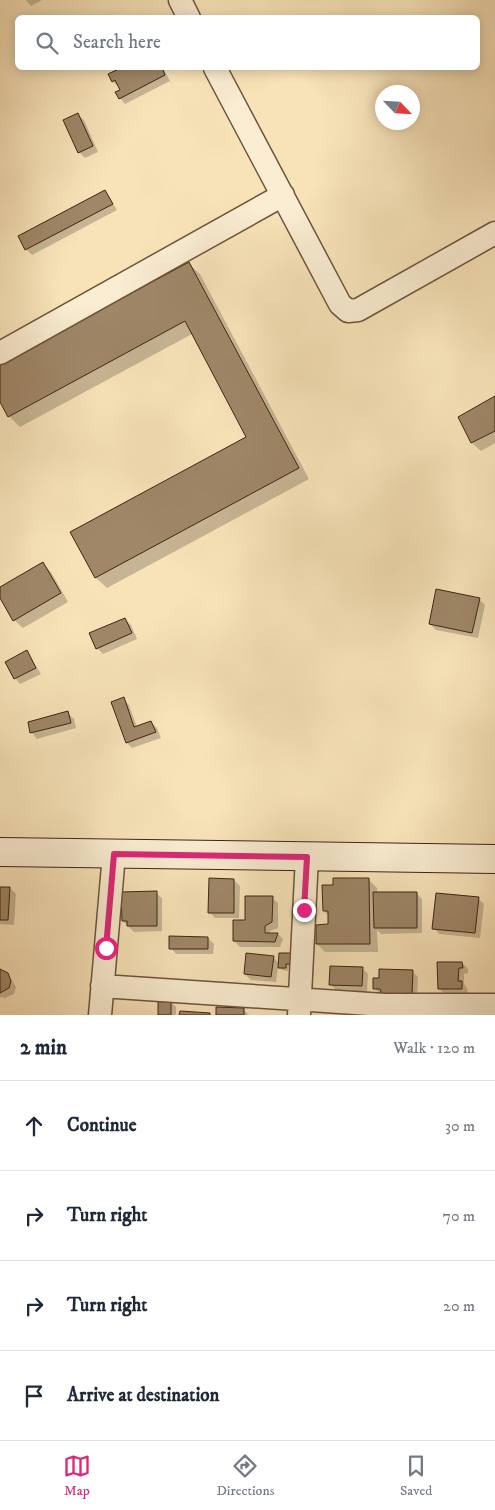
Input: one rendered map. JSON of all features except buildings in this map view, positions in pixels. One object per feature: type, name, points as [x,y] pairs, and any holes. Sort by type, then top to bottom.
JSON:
[{"type":"street","points":[[180,0],[188,15]]},
{"type":"street","points":[[217,70],[340,304],[348,311],[358,310],[495,233]]},
{"type":"street","points":[[0,352],[282,195]]},
{"type":"street","points":[[0,852],[495,858]]},
{"type":"street","points":[[100,1015],[114,854]]},
{"type":"street","points":[[299,1007],[307,857]]},
{"type":"street","points":[[102,986],[299,1007],[495,1005]]},
{"type":"route","points":[[106,948],[114,854],[307,857],[304,910]]}]
